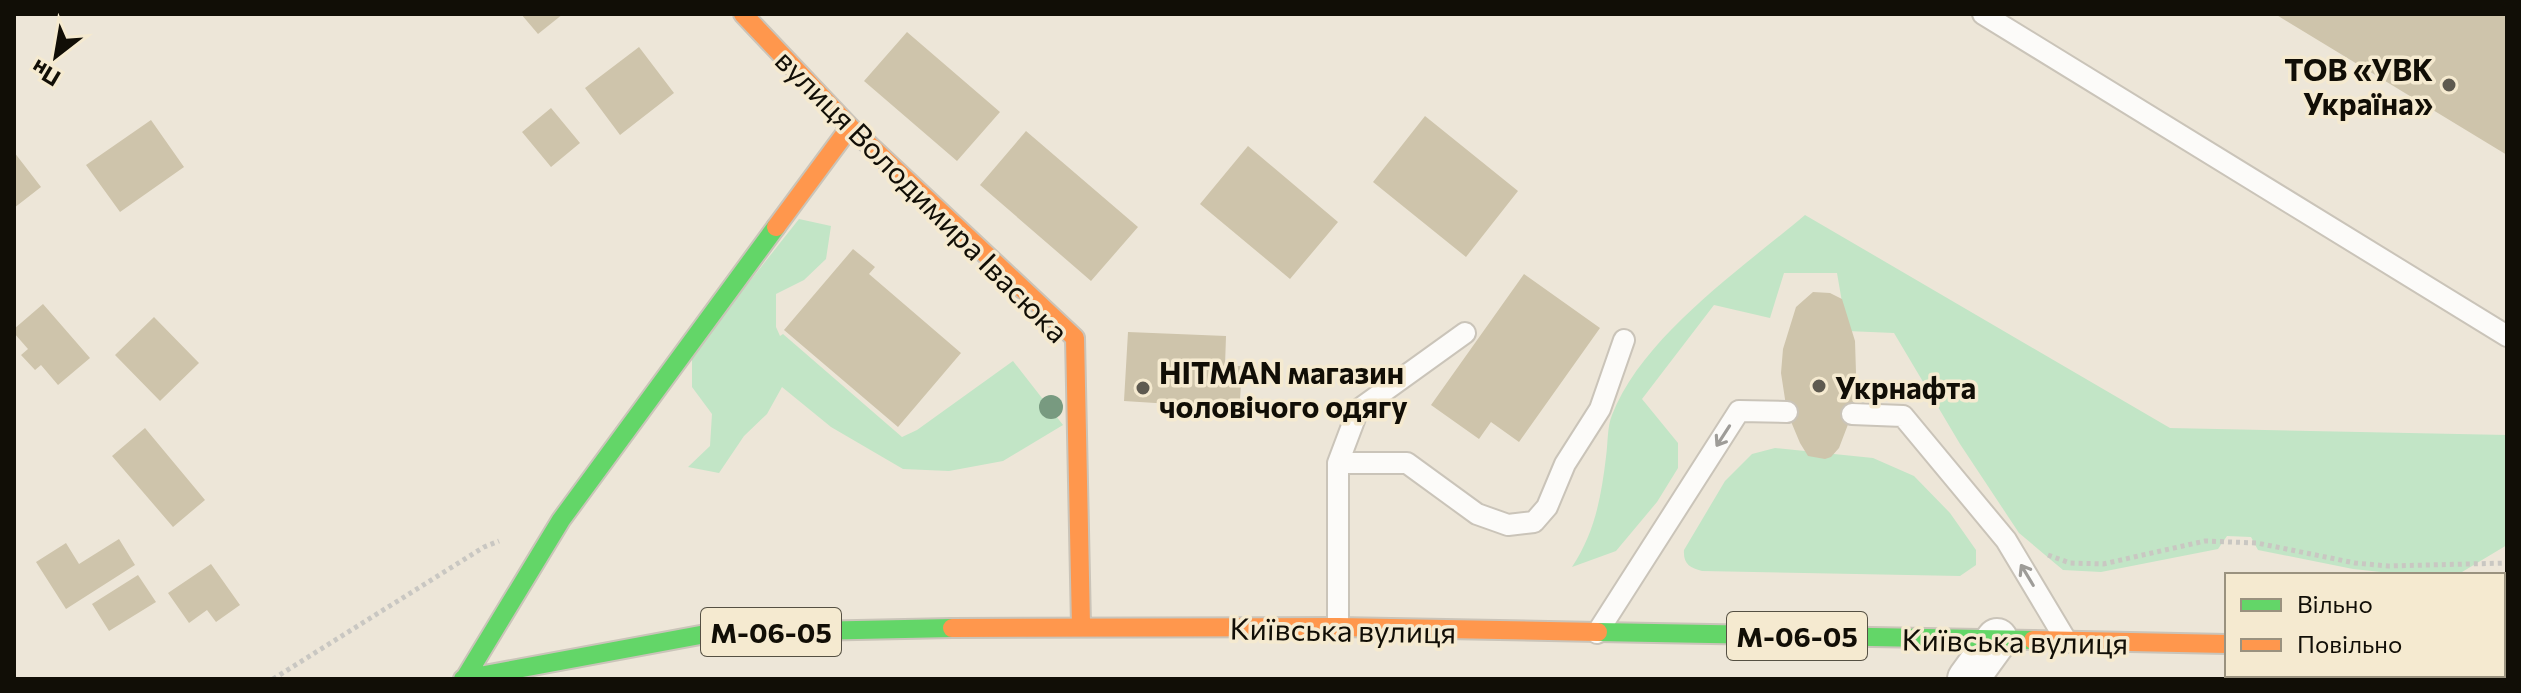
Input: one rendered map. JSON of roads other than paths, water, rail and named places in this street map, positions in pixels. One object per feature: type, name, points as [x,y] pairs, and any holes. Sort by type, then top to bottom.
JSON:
[{"type":"main road","name":"вулиця Володимира Івасюка","points":[[743,14],[850,127],[1075,338],[1081,626]]},
{"type":"main road","points":[[464,679],[561,520],[850,127]]},
{"type":"main road","name":"Київська вулиця","points":[[464,679],[711,633],[1081,626],[1338,627],[2225,644]]},
{"type":"street","points":[[1968,679],[1997,639]]},
{"type":"lane","points":[[1983,14],[2507,336]]},
{"type":"lane","points":[[1338,627],[1338,463],[1358,410],[1465,333]]},
{"type":"lane","points":[[1338,463],[1407,463],[1477,514],[1508,525],[1534,522],[1547,507],[1565,464],[1600,409],[1624,340]]},
{"type":"lane","points":[[1596,633],[1739,411],[1787,412]]},
{"type":"lane","points":[[1852,414],[1903,416],[2006,540],[2067,642]]},
{"type":"place","name":"ТОВ «УВК Україна»","points":[[2449,85]]},
{"type":"place","name":"Укрнафта","points":[[1819,386]]},
{"type":"place","name":"HITMAN магазин чоловічого одягу","points":[[1143,388]]}]
